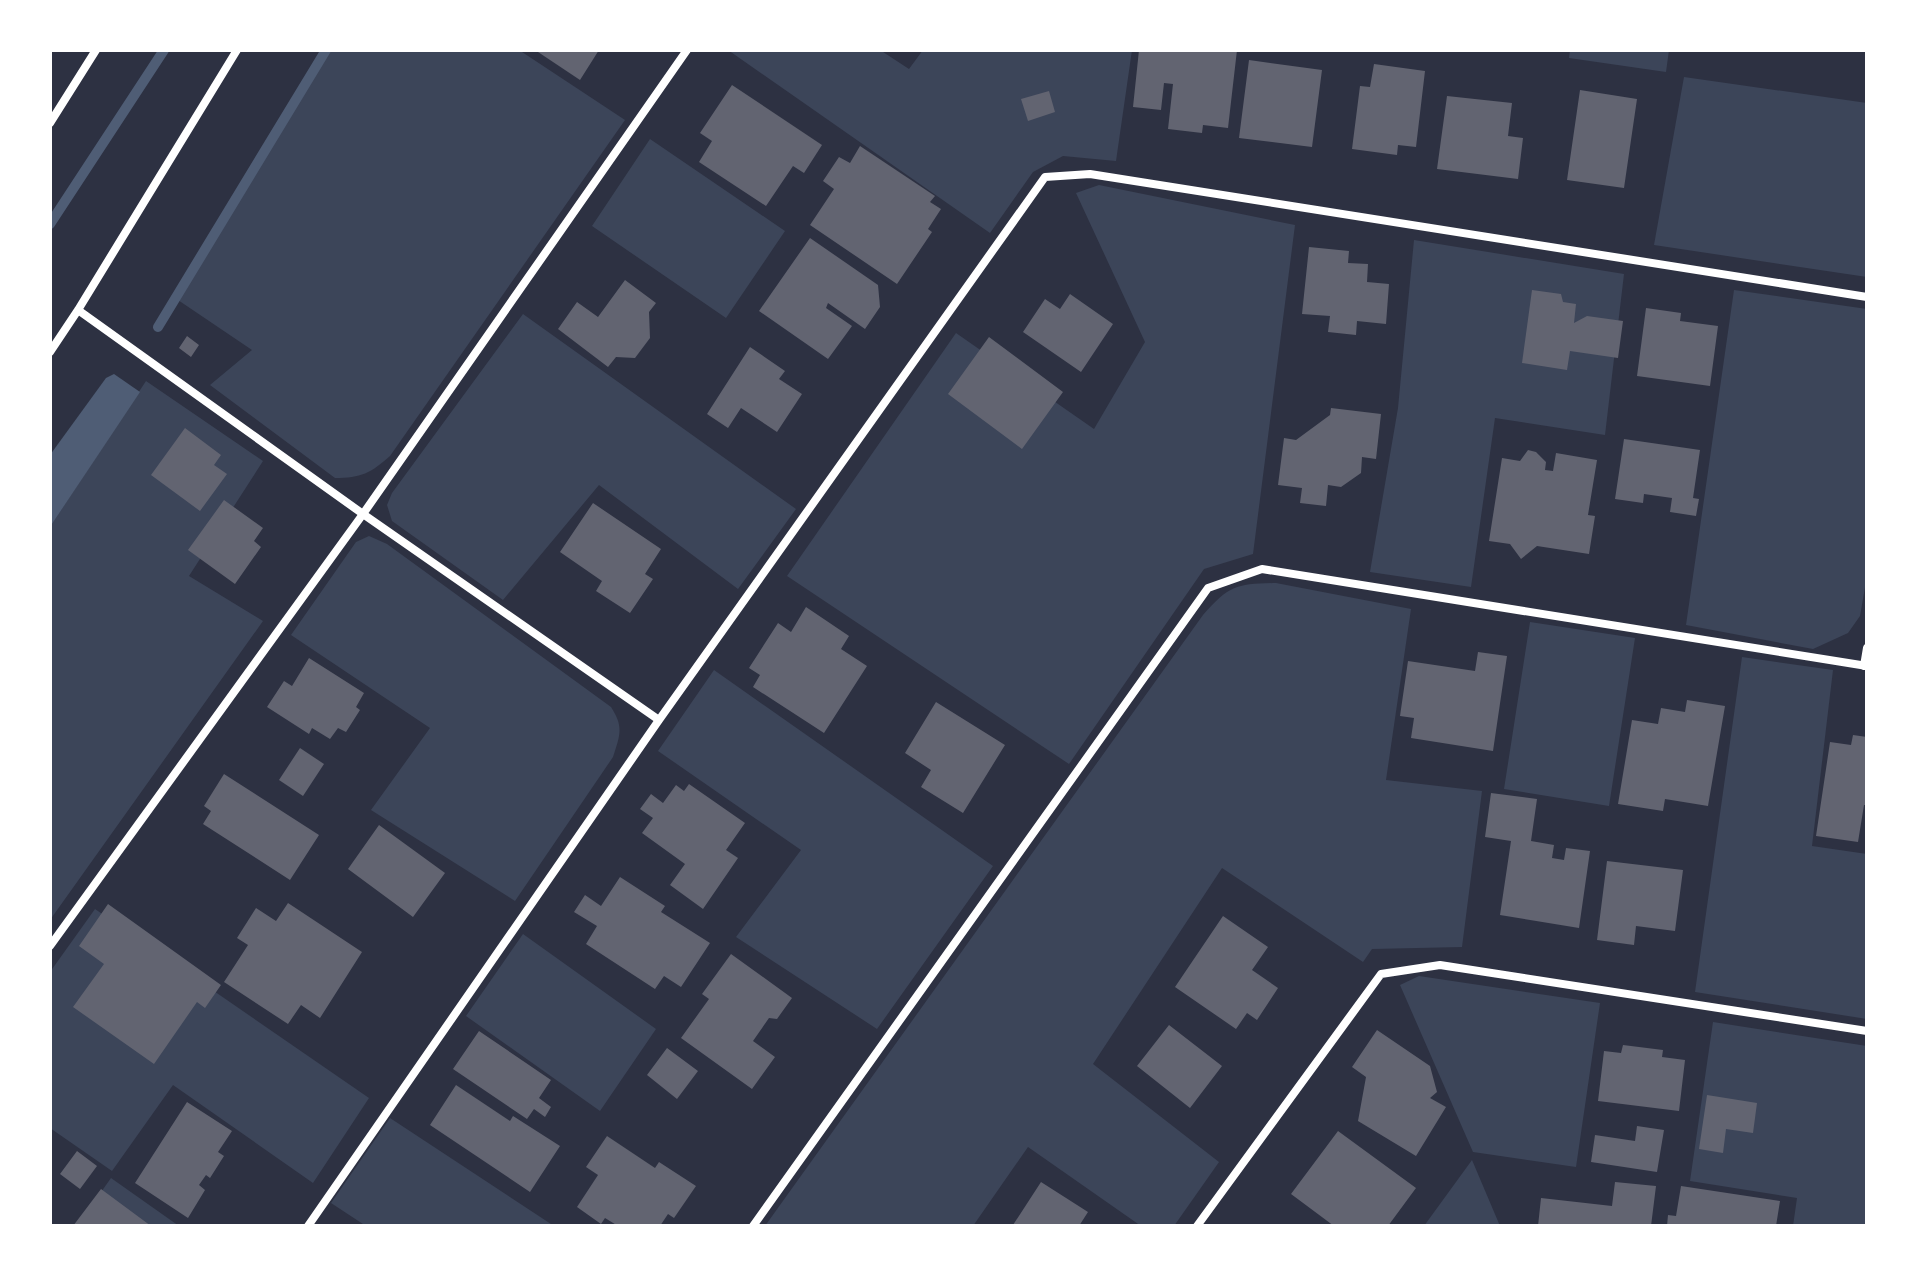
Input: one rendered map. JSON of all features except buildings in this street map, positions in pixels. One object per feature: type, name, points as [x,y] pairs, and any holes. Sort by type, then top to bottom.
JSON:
[{"type":"street","points":[[50,123],[96,50]]},
{"type":"street","points":[[50,352],[237,50]]},
{"type":"street","points":[[50,946],[363,514],[687,50]]},
{"type":"street","points":[[308,1226],[659,720],[1045,177],[1090,174],[1867,297]]},
{"type":"street","points":[[78,310],[659,720]]},
{"type":"street","points":[[753,1226],[1208,588],[1262,569],[1866,666],[1867,648]]},
{"type":"street","points":[[1197,1226],[1381,974],[1440,965],[1867,1031]]},
{"type":"shaded area","points":[[326,50],[519,50],[625,120],[390,456],[359,476],[344,478],[335,478],[210,385],[252,350],[175,298]]},
{"type":"shaded area","points":[[728,50],[880,50],[909,69],[923,50],[1132,50],[1116,161],[1063,156],[1033,172],[990,233]]},
{"type":"shaded area","points":[[1570,50],[1669,50],[1666,72],[1569,58]]},
{"type":"shaded area","points":[[1684,77],[1867,103],[1867,277],[1654,245]]},
{"type":"shaded area","points":[[650,139],[785,231],[726,318],[592,226]]},
{"type":"shaded area","points":[[1099,185],[1295,225],[1253,554],[1204,569],[1069,764],[787,576],[956,333],[1094,429],[1145,342],[1076,193]]},
{"type":"shaded area","points":[[1414,240],[1624,274],[1605,435],[1495,418],[1471,587],[1370,572],[1398,408]]},
{"type":"shaded area","points":[[1734,290],[1867,309],[1867,576],[1860,616],[1848,633],[1813,649],[1686,625]]},
{"type":"shaded area","points":[[523,314],[796,509],[738,589],[599,485],[503,600],[392,521],[387,505],[392,493]]},
{"type":"shaded area","points":[[114,374],[140,392],[50,527],[50,455],[106,378]]},
{"type":"shaded area","points":[[146,381],[263,461],[189,576],[263,621],[50,920],[50,527]]},
{"type":"shaded area","points":[[369,536],[387,544],[611,707],[618,720],[619,737],[613,757],[515,901],[371,810],[430,728],[291,635],[356,542]]},
{"type":"shaded area","points":[[1276,583],[1411,609],[1386,780],[1482,791],[1462,947],[1372,949],[1363,962],[1222,868],[1093,1064],[1219,1162],[1174,1226],[1141,1226],[1028,1147],[973,1226],[765,1226],[1203,615],[1220,597],[1235,588]]},
{"type":"shaded area","points":[[1530,622],[1635,638],[1609,806],[1504,789]]},
{"type":"shaded area","points":[[1742,657],[1833,670],[1812,846],[1867,854],[1867,1019],[1695,992]]},
{"type":"shaded area","points":[[714,670],[993,866],[877,1029],[736,937],[801,850],[658,751]]},
{"type":"shaded area","points":[[95,909],[369,1098],[313,1183],[173,1085],[112,1171],[50,1128],[50,972]]},
{"type":"shaded area","points":[[523,934],[656,1029],[600,1111],[466,1016]]},
{"type":"shaded area","points":[[1419,976],[1600,1003],[1576,1167],[1473,1152],[1400,985]]},
{"type":"shaded area","points":[[1713,1022],[1867,1046],[1867,1226],[1793,1226],[1797,1198],[1690,1181]]},
{"type":"shaded area","points":[[390,1118],[554,1226],[366,1226],[331,1203]]},
{"type":"shaded area","points":[[1472,1160],[1500,1226],[1424,1226]]},
{"type":"shaded area","points":[[111,1178],[179,1226],[77,1226]]},
{"type":"waterway","points":[[50,224],[164,50]]},
{"type":"waterway","points":[[158,327],[326,50]]}]
